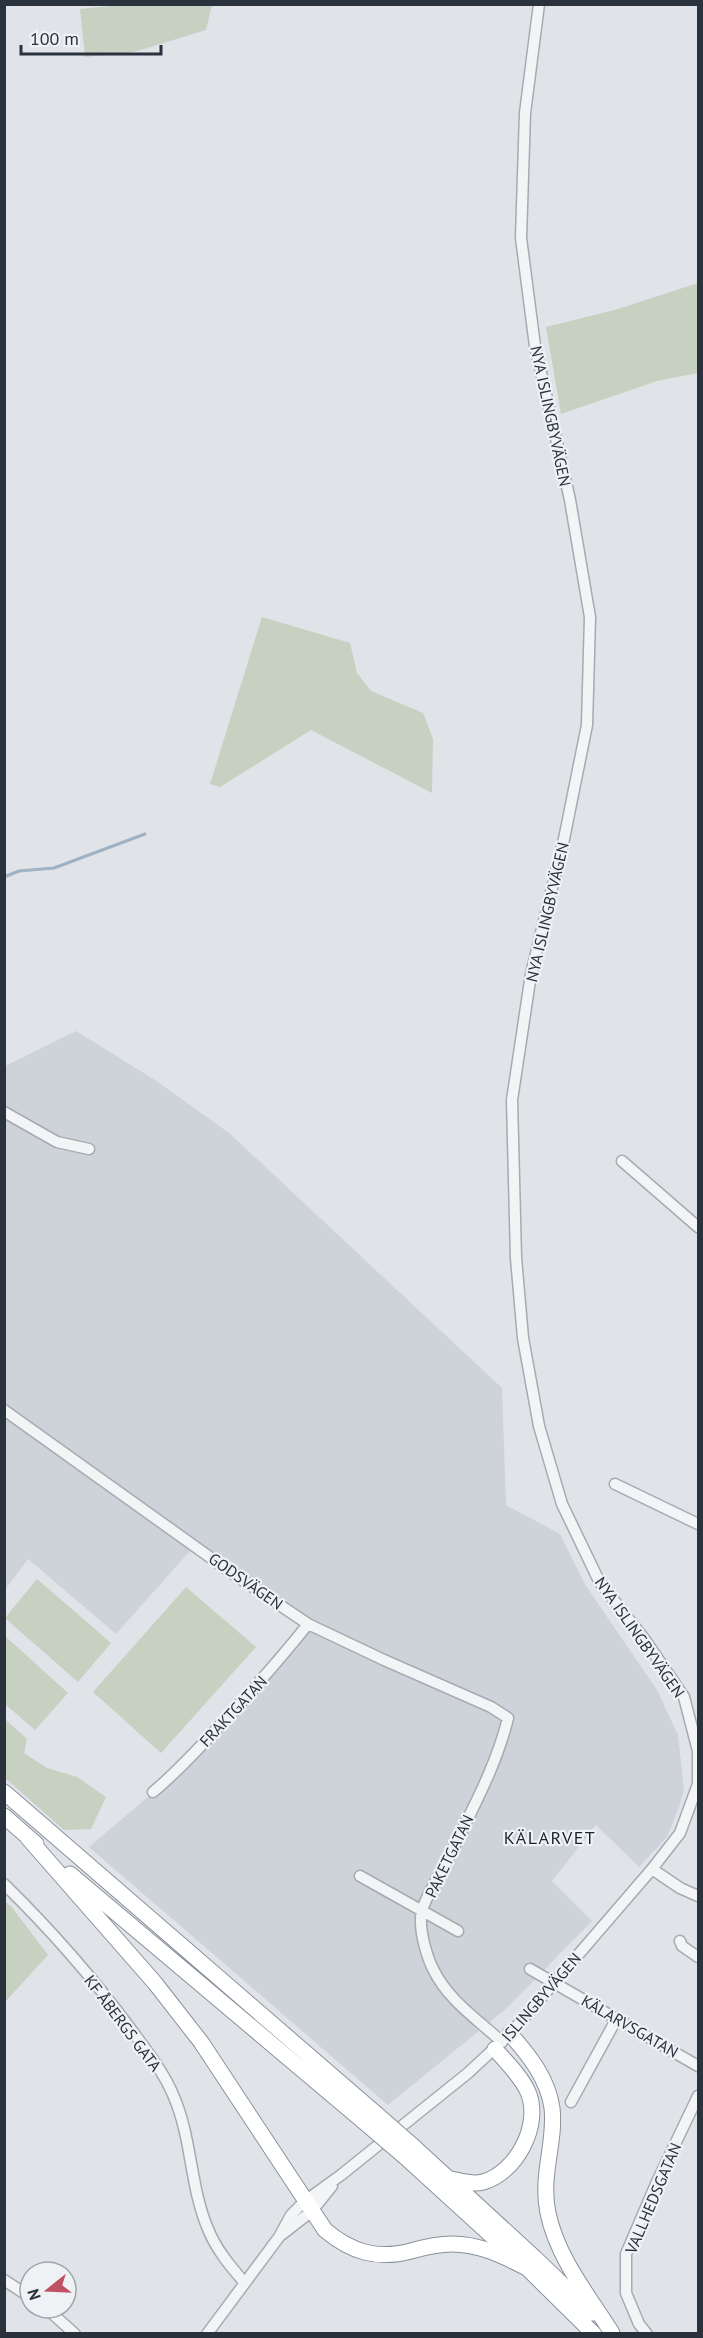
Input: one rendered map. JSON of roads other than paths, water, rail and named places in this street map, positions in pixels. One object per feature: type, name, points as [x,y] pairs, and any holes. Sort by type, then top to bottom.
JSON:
[{"type":"highway","points":[[4,1792],[368,2117]]},
{"type":"highway","points":[[4,1816],[409,2152],[594,2334]]},
{"type":"highway","points":[[28,1838],[181,2016],[250,2114],[325,2230],[339,2242],[361,2252],[381,2255],[429,2246],[459,2244],[489,2250],[527,2268]]},
{"type":"highway","points":[[450,2179],[476,2183],[500,2173],[516,2156],[529,2130],[532,2112],[528,2093],[514,2071],[502,2041]]},
{"type":"highway","points":[[502,2041],[534,2064],[548,2092],[552,2122],[545,2180],[551,2225],[567,2261],[612,2333]]},
{"type":"highway","points":[[409,2152],[450,2179],[612,2333]]},
{"type":"street","name":"NYA ISLINGBYVÄGEN","points":[[539,4],[525,112],[521,238],[535,346],[570,500],[590,617],[587,725],[564,839],[531,974],[512,1100],[516,1258],[523,1338],[539,1426],[562,1504],[599,1581],[645,1640],[684,1697],[698,1751],[698,1784]]},
{"type":"street","points":[[4,1112],[57,1142],[89,1149]]},
{"type":"street","points":[[622,1161],[699,1227]]},
{"type":"street","name":"GODSVÄGEN","points":[[4,1410],[232,1573],[308,1624],[491,1707],[508,1718]]},
{"type":"street","points":[[615,1484],[699,1524]]},
{"type":"street","name":"FRAKTGATAN","points":[[153,1792],[176,1773],[282,1658],[308,1624]]},
{"type":"street","name":"PAKETGATAN","points":[[502,2041],[466,2012],[448,1992],[433,1969],[423,1939],[422,1911],[472,1809],[502,1739],[508,1718]]},
{"type":"street","name":"ISLINGBYVÄGEN","points":[[207,2334],[279,2237],[309,2206],[341,2175],[502,2041],[555,1983],[680,1833],[698,1784]]},
{"type":"street","points":[[652,1869],[681,1888],[699,1896]]},
{"type":"street","points":[[360,1876],[458,1930]]},
{"type":"street","name":"KF ÅBERGS GATA","points":[[4,1884],[55,1937],[114,2007],[168,2083],[180,2115],[201,2209],[208,2230],[224,2257],[244,2282]]},
{"type":"street","points":[[680,1941],[682,1946],[699,1957]]},
{"type":"street","name":"KÄLARVSGATAN","points":[[530,1969],[699,2066]]},
{"type":"street","points":[[571,2102],[617,2018]]},
{"type":"street","name":"VALLHEDSGATAN","points":[[647,2334],[639,2324],[626,2293],[626,2254],[656,2184],[699,2096]]},
{"type":"street","points":[[4,2280],[18,2289]]},
{"type":"street","points":[[59,2320],[75,2334]]},
{"type":"waterway","points":[[4,877],[19,871],[54,868],[145,834]]},
{"type":"district","name":"KÄLARVET","points":[[550,1838]]}]
